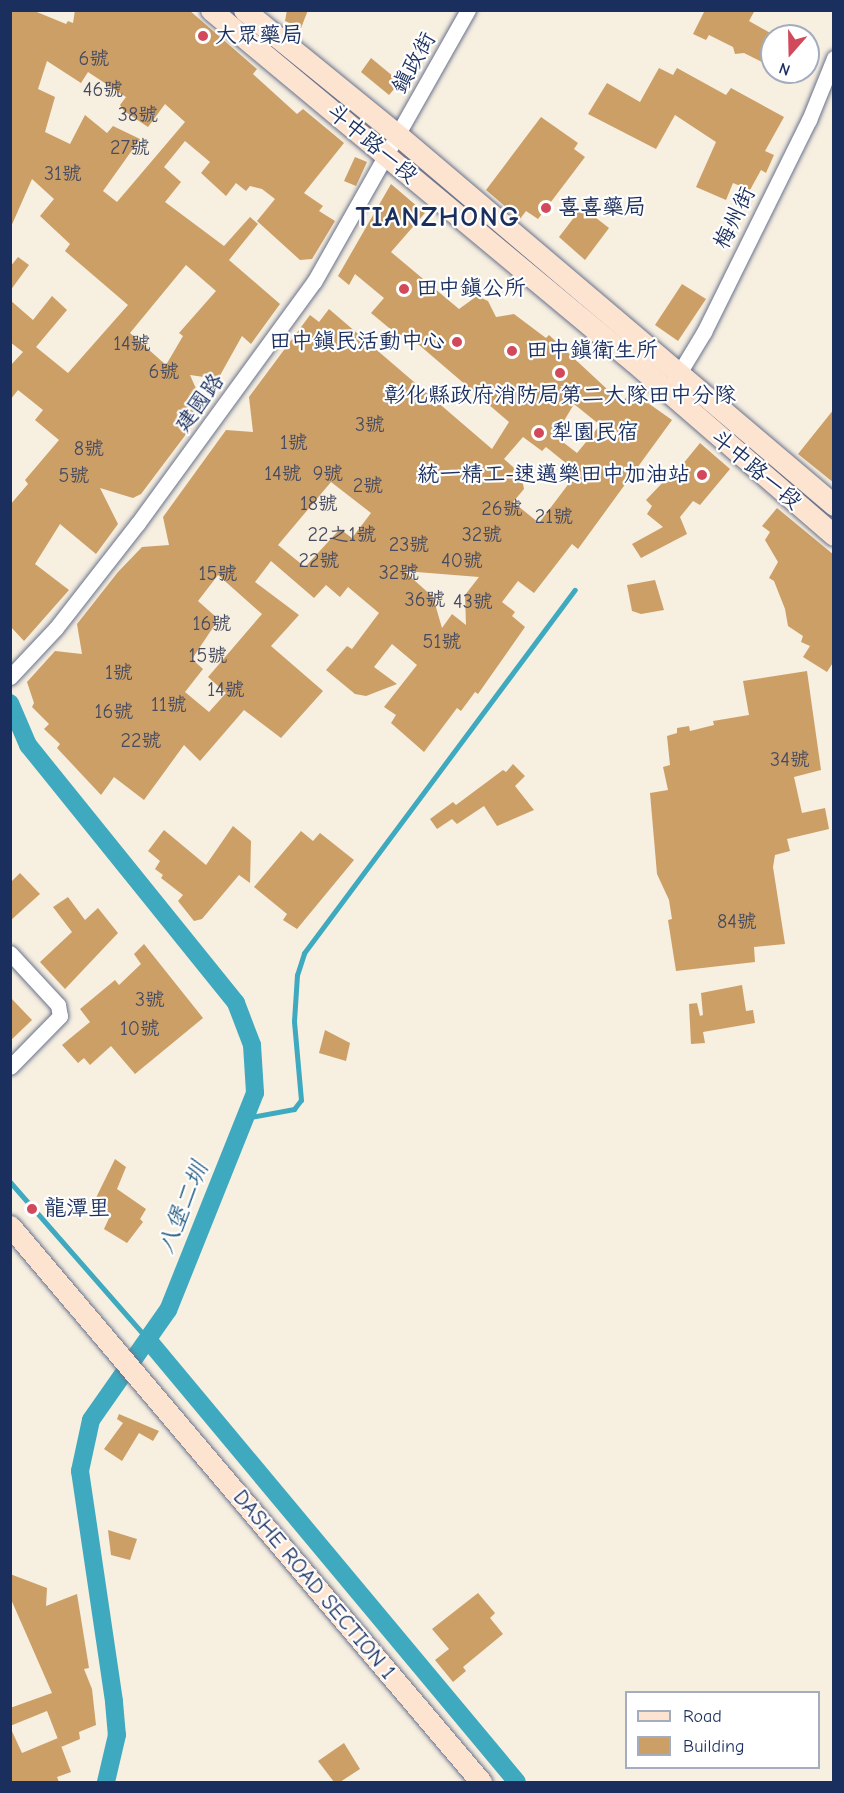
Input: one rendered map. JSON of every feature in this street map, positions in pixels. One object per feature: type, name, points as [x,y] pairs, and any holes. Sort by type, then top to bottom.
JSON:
[{"type":"main road","name":"斗中路一段","points":[[211,10],[634,362],[664,391],[834,535]]},
{"type":"main road","name":"斗中路一段","points":[[244,10],[399,136],[679,376],[834,505]]},
{"type":"main road","points":[[752,466],[766,449]]},
{"type":"main road","name":"DASHE ROAD SECTION 1","points":[[10,1226],[481,1782]]},
{"type":"street","name":"鎮政街","points":[[399,136],[468,10]]},
{"type":"street","name":"梅州街","points":[[664,391],[679,376],[809,120],[834,58]]},
{"type":"street","name":"建國路","points":[[10,677],[56,628],[228,404],[314,282],[399,136]]},
{"type":"street","points":[[10,953],[58,1005],[60,1016],[10,1067]]},
{"type":"building","points":[[10,10],[32,10],[66,24],[68,21],[73,23],[75,10],[189,10],[257,69],[253,74],[297,114],[303,109],[344,143],[304,193],[323,206],[319,211],[335,221],[312,259],[300,260],[257,221],[275,199],[262,189],[250,186],[246,191],[236,183],[226,196],[201,173],[210,162],[185,141],[164,167],[181,182],[165,202],[224,246],[250,217],[258,224],[229,260],[280,304],[251,344],[242,336],[218,379],[190,375],[205,409],[141,494],[133,498],[100,488],[118,524],[96,554],[60,524],[35,564],[69,590],[24,641],[10,626],[10,505],[28,484],[25,480],[59,440],[35,420],[43,410],[18,390],[10,400],[10,366],[23,352],[10,342],[10,300],[33,320],[52,296],[67,310],[36,347],[68,373],[128,305],[65,251],[70,244],[40,216],[54,199],[32,179],[10,229]],"holes":[[[47,61],[81,83],[88,72],[126,97],[120,105],[124,111],[148,127],[165,104],[185,122],[117,202],[103,191],[140,139],[113,126],[107,133],[85,115],[70,144],[45,132],[55,97],[38,89]],[[186,265],[216,291],[179,333],[183,336],[166,365],[130,333]]]},
{"type":"building","points":[[287,10],[308,10],[301,28],[285,21]]},
{"type":"building","points":[[705,10],[755,10],[749,21],[760,27],[760,61],[744,53],[735,54],[733,47],[709,35],[706,40],[693,34]]},
{"type":"building","points":[[371,58],[400,82],[389,95],[361,72]]},
{"type":"building","points":[[659,68],[673,75],[677,68],[726,95],[731,88],[784,117],[765,151],[774,155],[766,173],[761,170],[750,190],[733,183],[726,200],[696,187],[716,142],[675,115],[656,149],[588,114],[607,83],[640,102]]},
{"type":"building","points":[[541,117],[578,143],[574,149],[585,157],[538,219],[526,211],[520,219],[486,190]]},
{"type":"building","points":[[355,157],[367,162],[356,186],[344,181]]},
{"type":"building","points":[[391,184],[425,213],[391,252],[459,309],[477,296],[488,301],[496,317],[514,314],[546,338],[549,335],[622,403],[631,391],[672,420],[578,549],[572,544],[534,593],[518,581],[502,602],[515,612],[512,616],[525,627],[478,694],[475,692],[461,711],[457,708],[424,752],[391,723],[396,715],[384,707],[417,665],[392,644],[374,667],[397,684],[366,696],[355,694],[326,670],[347,646],[352,649],[379,613],[348,587],[340,597],[326,585],[314,598],[271,561],[255,582],[299,615],[271,646],[323,691],[281,738],[244,710],[200,761],[184,745],[144,800],[114,777],[101,795],[57,748],[60,744],[44,729],[49,724],[32,707],[34,703],[27,682],[55,651],[82,654],[77,624],[118,572],[142,547],[169,545],[163,517],[226,430],[253,432],[249,397],[310,315],[319,322],[329,309],[492,449],[509,422],[404,332],[400,337],[371,313],[384,298],[355,274],[349,285],[338,276]],"holes":[[[574,404],[600,425],[577,453],[555,436]],[[523,437],[542,451],[546,447],[567,464],[562,470],[573,478],[539,523],[513,502],[524,489],[521,474],[504,459]],[[331,482],[371,513],[352,538],[340,529],[305,567],[278,545]],[[404,571],[479,577],[465,595],[466,625],[452,614],[442,628],[433,597]],[[218,575],[262,614],[208,677],[226,693],[209,712],[185,692],[203,669],[192,659],[216,623],[216,617],[198,601]]]},
{"type":"building","points":[[582,207],[609,228],[585,260],[559,237]]},
{"type":"building","points":[[18,257],[29,265],[10,291],[10,267]]},
{"type":"building","points":[[682,284],[706,299],[678,341],[655,325]]},
{"type":"building","points":[[834,409],[834,483],[798,454]]},
{"type":"building","points":[[700,443],[730,469],[700,505],[693,501],[680,517],[687,534],[641,558],[632,544],[663,527],[647,514],[652,506],[646,500],[666,479],[669,481]]},
{"type":"building","points":[[777,508],[834,555],[834,661],[827,672],[803,657],[810,646],[801,642],[803,636],[788,626],[785,609],[774,581],[769,578],[778,562],[765,540],[770,532],[762,526]]},
{"type":"building","points":[[655,580],[664,610],[641,614],[632,611],[627,585]]},
{"type":"building","points":[[807,671],[821,770],[794,777],[802,813],[825,808],[829,829],[787,839],[790,851],[775,855],[773,867],[785,944],[754,947],[755,962],[676,971],[668,920],[672,919],[669,900],[657,874],[650,793],[668,790],[663,767],[670,765],[667,736],[677,733],[677,728],[689,726],[690,731],[714,725],[713,721],[749,715],[743,681]]},
{"type":"building","points":[[513,764],[525,776],[515,786],[534,810],[497,826],[484,806],[457,824],[452,819],[437,829],[430,819],[453,802],[456,805],[503,770],[506,772]]},
{"type":"building","points":[[233,826],[251,841],[250,883],[239,875],[202,919],[194,921],[178,901],[183,895],[161,878],[163,875],[155,869],[160,861],[148,851],[164,830],[206,865]]},
{"type":"building","points":[[301,831],[313,841],[320,833],[354,860],[297,929],[283,920],[287,914],[254,887]]},
{"type":"building","points":[[20,873],[40,894],[10,921],[10,883]]},
{"type":"building","points":[[68,897],[85,920],[98,908],[118,933],[65,989],[40,962],[72,932],[53,907]]},
{"type":"building","points":[[144,944],[203,1018],[135,1074],[111,1046],[90,1065],[84,1058],[78,1063],[62,1045],[90,1022],[80,1009],[115,980],[119,985],[141,964],[134,954]]},
{"type":"building","points":[[742,985],[746,1011],[753,1010],[755,1023],[703,1032],[705,1043],[691,1044],[689,1004],[697,1003],[700,1016],[703,1015],[701,993]]},
{"type":"building","points":[[10,997],[32,1020],[10,1041]]},
{"type":"building","points":[[325,1030],[350,1043],[346,1061],[319,1053]]},
{"type":"building","points":[[115,1159],[126,1167],[117,1189],[146,1209],[140,1219],[143,1222],[127,1243],[104,1229],[110,1216],[92,1206]]},
{"type":"building","points":[[119,1414],[159,1431],[153,1441],[139,1433],[122,1461],[104,1449],[123,1423],[117,1419]]},
{"type":"building","points":[[108,1530],[137,1539],[130,1560],[111,1555]]},
{"type":"building","points":[[10,1574],[47,1588],[46,1606],[77,1594],[89,1668],[84,1669],[92,1689],[96,1725],[79,1732],[80,1739],[61,1747],[47,1711],[10,1726],[10,1708],[52,1693],[10,1597]]},
{"type":"building","points":[[478,1593],[495,1613],[490,1618],[503,1634],[463,1667],[466,1671],[453,1682],[435,1660],[449,1649],[432,1629]]},
{"type":"building","points":[[10,1727],[22,1753],[58,1738],[71,1772],[57,1777],[59,1782],[10,1782]]},
{"type":"building","points":[[344,1743],[360,1769],[340,1782],[334,1782],[318,1761]]},
{"type":"waterway","points":[[245,1118],[294,1109],[301,1100],[294,1021],[297,975],[304,953],[575,590]]},
{"type":"waterway","name":"八堡二圳","points":[[10,703],[28,745],[236,1003],[252,1045],[255,1093],[168,1310],[91,1420],[80,1471],[117,1735],[106,1782]]},
{"type":"waterway","points":[[10,1182],[149,1341]]},
{"type":"waterway","points":[[149,1341],[517,1782]]},
{"type":"place","name":"大眾藥局","points":[[203,36]]},
{"type":"place","name":"喜喜藥局","points":[[546,208]]},
{"type":"place","name":"田中鎮公所","points":[[404,289]]},
{"type":"place","name":"田中鎮民活動中心","points":[[457,342]]},
{"type":"place","name":"田中鎮衛生所","points":[[512,351]]},
{"type":"place","name":"彰化縣政府消防局第二大隊田中分隊","points":[[560,373]]},
{"type":"place","name":"犁園民宿","points":[[539,433]]},
{"type":"place","name":"統一精工-速邁樂田中加油站","points":[[702,475]]},
{"type":"place","name":"龍潭里","points":[[32,1209]]},
{"type":"district","name":"TIANZHONG","points":[[438,217]]}]
